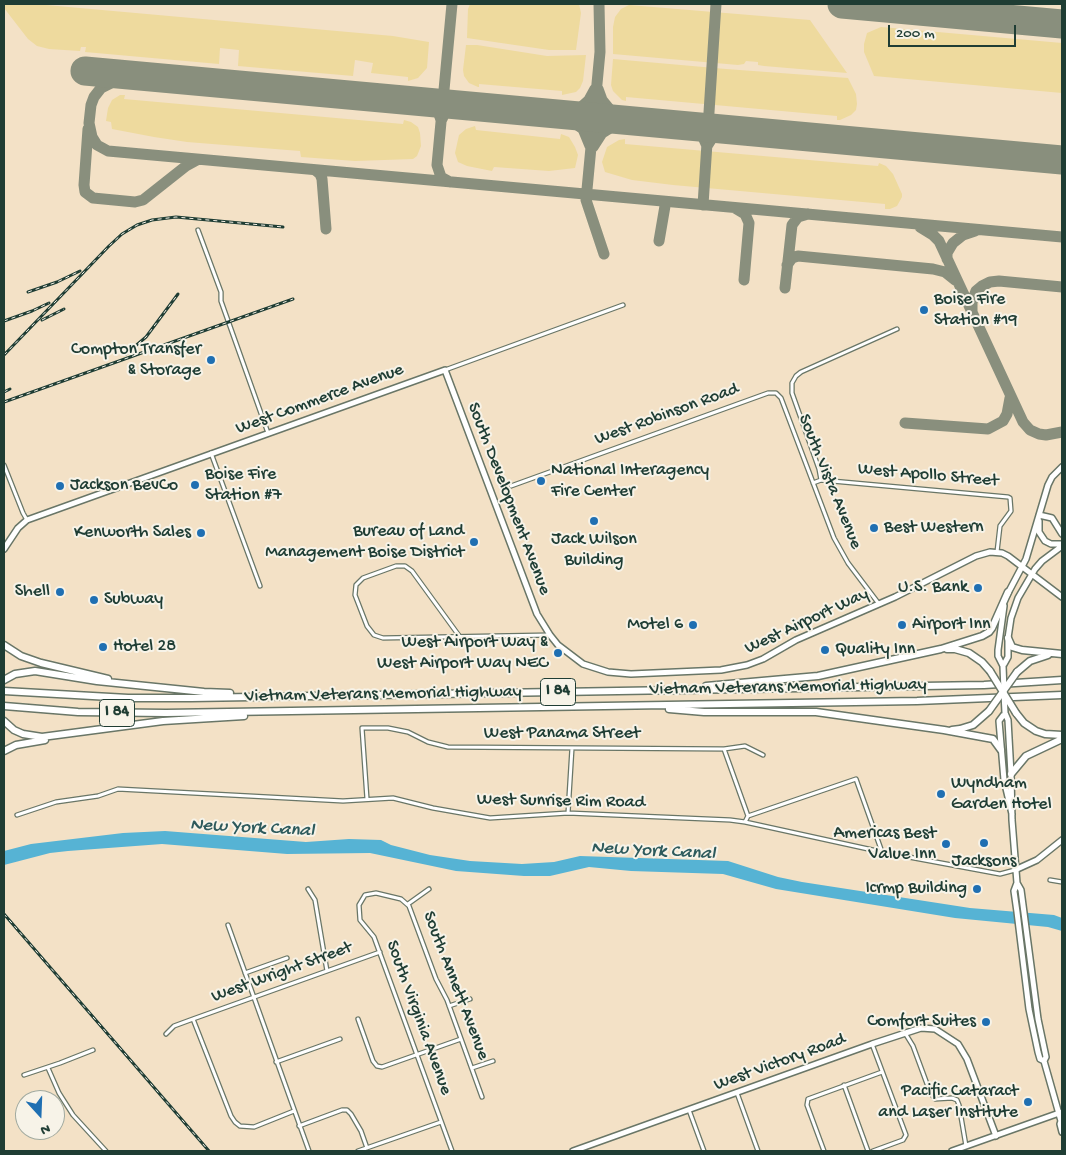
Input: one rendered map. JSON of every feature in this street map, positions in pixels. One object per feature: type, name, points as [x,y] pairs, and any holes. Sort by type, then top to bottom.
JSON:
[{"type":"highway","points":[[662,690],[810,677],[941,649],[990,632],[1008,592]]},
{"type":"highway","points":[[1008,638],[1012,646],[1022,650],[1062,654]]},
{"type":"highway","points":[[4,646],[21,656],[52,667],[139,685]]},
{"type":"highway","points":[[941,649],[955,649],[970,653],[990,671],[1024,723],[1036,731],[1045,734],[1062,735]]},
{"type":"highway","points":[[944,730],[967,727],[979,721],[989,712],[1017,672],[1030,661],[1054,654]]},
{"type":"highway","points":[[4,680],[15,674],[35,670],[97,681],[204,692],[314,696]]},
{"type":"highway","name":"Vietnam Veterans Memorial Highway","points":[[4,691],[128,698],[984,685],[1062,680]]},
{"type":"highway","name":"Vietnam Veterans Memorial Highway","points":[[4,706],[135,714],[975,700],[1062,695]]},
{"type":"highway","points":[[622,707],[704,712],[804,711],[944,730],[993,740],[1001,750]]},
{"type":"highway","points":[[4,752],[16,745],[163,721],[363,711]]},
{"type":"highway","points":[[4,721],[14,730],[35,737],[99,731]]},
{"type":"highway","points":[[1011,774],[1026,756],[1062,739]]},
{"type":"street","points":[[198,230],[221,292],[221,301],[268,433]]},
{"type":"street","name":"West Commerce Avenue","points":[[27,520],[623,305]]},
{"type":"street","points":[[821,480],[819,469],[792,393],[792,383],[801,372],[897,329]]},
{"type":"street","name":"South Development Avenue","points":[[445,370],[537,614],[550,635]]},
{"type":"street","name":"West Robinson Road","points":[[511,486],[768,393],[776,393]]},
{"type":"street","name":"South Vista Avenue","points":[[776,393],[781,398],[828,524],[844,556],[879,604]]},
{"type":"street","points":[[211,453],[260,586]]},
{"type":"street","points":[[4,465],[22,513],[27,520],[18,528],[4,549]]},
{"type":"street","points":[[1044,1061],[1046,1057],[1038,1019],[1021,890],[1017,884],[1015,870],[1008,720],[1004,713],[1003,666],[998,656],[998,650],[1001,621],[1008,592],[1026,558],[1038,515],[1052,477],[1062,467]]},
{"type":"street","name":"West Apollo Street","points":[[813,483],[821,480],[1010,498],[1011,511],[1000,526],[997,552]]},
{"type":"street","points":[[1038,515],[1052,518],[1062,534]]},
{"type":"street","points":[[1038,515],[1039,532],[1042,537],[1051,544],[1062,545]]},
{"type":"street","points":[[1003,666],[1008,656],[1011,618],[1018,598],[1031,575],[1042,561],[1062,545]]},
{"type":"street","points":[[997,552],[1008,556],[1062,597]]},
{"type":"street","name":"West Airport Way","points":[[550,635],[558,645],[583,664],[608,672],[631,674],[736,668],[756,662],[796,640],[879,604],[976,556],[997,552]]},
{"type":"street","points":[[460,636],[412,571],[406,566],[396,566],[363,578],[356,585],[355,595],[367,626],[374,635],[383,638],[550,635]]},
{"type":"street","points":[[1004,713],[999,721],[1001,750],[1004,780],[1012,814]]},
{"type":"street","name":"West Panama Street","points":[[367,799],[362,728],[388,728],[408,732],[428,742],[448,747],[724,749],[745,746],[763,755]]},
{"type":"street","points":[[568,813],[572,748]]},
{"type":"street","points":[[724,749],[748,816]]},
{"type":"street","points":[[745,822],[748,816],[856,779],[882,852]]},
{"type":"street","name":"West Sunrise Rim Road","points":[[17,815],[56,802],[98,796],[118,789],[343,801],[393,798],[434,808],[490,818],[568,813],[745,822],[882,852],[1000,874],[1015,870]]},
{"type":"street","points":[[1015,870],[1037,860],[1062,840]]},
{"type":"street","points":[[1050,880],[1062,882]]},
{"type":"street","points":[[1017,884],[1014,891],[1033,1028],[1040,1059],[1044,1061],[1061,1113],[1062,1121],[1060,1124],[1062,1132]]},
{"type":"street","points":[[308,889],[315,900],[327,971]]},
{"type":"street","points":[[408,904],[429,889]]},
{"type":"street","name":"South Annett Avenue","points":[[362,898],[369,893],[376,892],[401,899],[408,904],[436,980],[450,1006],[482,1097]]},
{"type":"street","name":"South Virginia Avenue","points":[[362,898],[358,905],[360,920],[374,937],[380,952],[452,1151]]},
{"type":"street","points":[[228,925],[309,1151]]},
{"type":"street","name":"West Wright Street","points":[[166,1034],[174,1026],[380,952]]},
{"type":"street","points":[[245,973],[287,958]]},
{"type":"street","points":[[450,1006],[470,999]]},
{"type":"street","points":[[193,1019],[231,1116],[240,1126],[254,1126],[294,1111]]},
{"type":"street","points":[[358,1019],[376,1066],[382,1067],[461,1039]]},
{"type":"street","name":"West Victory Road","points":[[574,1151],[921,1028],[934,1029],[958,1044],[967,1059],[996,1136]]},
{"type":"street","points":[[905,1033],[913,1046],[930,1092],[935,1100],[952,1098],[956,1100],[959,1106],[966,1146]]},
{"type":"street","points":[[276,1062],[340,1039]]},
{"type":"street","points":[[872,1044],[906,1133],[903,1140],[872,1151]]},
{"type":"street","points":[[24,1075],[48,1068],[93,1050]]},
{"type":"street","points":[[472,1068],[493,1060]]},
{"type":"street","points":[[48,1068],[54,1084],[73,1115],[106,1151]]},
{"type":"street","points":[[824,1151],[807,1101],[810,1098],[882,1072]]},
{"type":"street","points":[[844,1085],[868,1151]]},
{"type":"street","points":[[737,1093],[758,1151]]},
{"type":"street","points":[[300,1126],[342,1110],[347,1110],[360,1131],[367,1148]]},
{"type":"street","points":[[689,1110],[704,1151]]},
{"type":"street","points":[[952,1151],[1061,1113]]},
{"type":"street","points":[[358,1151],[442,1122]]},
{"type":"sand","points":[[4,4],[35,4],[393,36],[429,42],[427,68],[418,78],[408,81],[408,77],[371,73],[373,63],[355,60],[353,76],[238,66],[239,50],[220,48],[219,64],[85,52],[86,47],[81,47],[80,51],[49,49],[37,46],[28,39],[4,8]]},
{"type":"sand","points":[[470,4],[579,4],[581,13],[576,50],[549,50],[467,38],[468,9]]},
{"type":"sand","points":[[629,5],[810,20],[847,73],[764,66],[758,65],[758,62],[746,61],[744,64],[738,65],[613,54],[615,17],[621,9]]},
{"type":"sand","points":[[881,27],[1062,43],[1062,93],[874,76],[864,52],[864,44],[867,33]]},
{"type":"sand","points":[[466,45],[547,56],[586,55],[583,81],[576,92],[562,95],[562,91],[479,84],[478,87],[469,83],[464,76]]},
{"type":"sand","points":[[613,59],[848,78],[856,94],[856,110],[851,115],[837,120],[837,116],[626,97],[626,101],[622,100],[613,91],[611,85]]},
{"type":"sand","points":[[120,95],[125,95],[124,99],[403,124],[404,120],[418,127],[421,146],[417,156],[413,159],[355,161],[301,157],[300,151],[187,142],[154,137],[112,129],[111,122],[106,121],[108,108],[112,100]]},
{"type":"sand","points":[[475,126],[476,130],[560,139],[561,134],[569,137],[578,155],[575,168],[549,171],[494,167],[492,171],[467,166],[458,162],[455,153],[459,135],[466,129]]},
{"type":"sand","points":[[625,139],[625,144],[878,166],[879,163],[886,166],[893,174],[902,197],[897,206],[885,209],[885,204],[632,180],[605,172],[602,162],[607,147],[619,140]]},
{"type":"water","points":[[165,831],[306,842],[349,839],[381,840],[391,845],[430,855],[470,861],[522,864],[554,862],[580,856],[728,861],[778,877],[802,882],[970,908],[1054,915],[1062,918],[1062,931],[1048,927],[955,918],[776,889],[723,874],[631,871],[589,867],[550,876],[524,876],[456,871],[370,853],[287,854],[162,844],[50,853],[4,865],[4,851],[31,844],[123,833]]},
{"type":"taxiway","points":[[450,182],[441,177],[437,165],[452,4]]},
{"type":"taxiway","points":[[599,4],[600,52],[586,200],[604,254]]},
{"type":"taxiway","points":[[703,205],[716,4]]},
{"type":"taxiway","points":[[132,76],[119,79],[101,88],[91,105],[89,123],[92,137],[97,145],[108,151],[1062,237]]},
{"type":"taxiway","points":[[560,115],[580,108],[589,100],[595,89]]},
{"type":"taxiway","points":[[598,89],[602,100],[611,111],[618,117],[628,121]]},
{"type":"taxiway","points":[[421,102],[434,107],[441,120]]},
{"type":"taxiway","points":[[442,119],[445,112],[451,108],[464,106]]},
{"type":"taxiway","points":[[559,115],[568,118],[583,129],[590,146]]},
{"type":"taxiway","points":[[593,147],[602,133],[618,123],[628,121]]},
{"type":"taxiway","points":[[688,126],[702,135],[707,146]]},
{"type":"taxiway","points":[[88,129],[84,185],[85,192],[93,198],[135,202],[143,200],[186,166],[197,160]]},
{"type":"taxiway","points":[[707,146],[714,135],[731,130]]},
{"type":"taxiway","points":[[315,170],[322,179],[326,229]]},
{"type":"taxiway","points":[[659,241],[665,206]]},
{"type":"taxiway","points":[[735,208],[745,214],[749,223],[744,280]]},
{"type":"taxiway","points":[[785,288],[792,225],[798,217],[808,214]]},
{"type":"taxiway","points":[[920,227],[939,241],[1023,422],[1030,430],[1039,434],[1046,435],[1062,432]]},
{"type":"taxiway","points":[[947,259],[947,253],[953,243],[963,235],[975,231]]},
{"type":"taxiway","points":[[787,265],[792,258],[798,256],[933,269],[945,272],[955,280]]},
{"type":"taxiway","points":[[972,312],[972,302],[976,291],[990,282],[999,281],[1062,287]]},
{"type":"taxiway","points":[[905,423],[988,429],[1003,421],[1007,414],[1010,398]]},
{"type":"runway","points":[[842,4],[1062,24]]},
{"type":"runway","points":[[85,71],[1062,160]]},
{"type":"railway","points":[[4,355],[109,246],[122,234],[137,225],[152,220],[176,217],[283,227]]},
{"type":"railway","points":[[28,292],[57,282],[80,271]]},
{"type":"railway","points":[[126,354],[146,337],[178,294]]},
{"type":"railway","points":[[4,402],[293,299]]},
{"type":"railway","points":[[4,321],[49,303]]},
{"type":"railway","points":[[42,320],[64,309]]},
{"type":"railway","points":[[4,392],[10,389]]},
{"type":"railway","points":[[4,914],[209,1151]]},
{"type":"place","name":"Boise Fire Station #19","points":[[924,310]]},
{"type":"place","name":"Compton Transfer & Storage","points":[[211,360]]},
{"type":"place","name":"National Interagency Fire Center","points":[[541,481]]},
{"type":"place","name":"Boise Fire Station #7","points":[[195,485]]},
{"type":"place","name":"Jackson BevCo","points":[[60,486]]},
{"type":"place","name":"Jack Wilson Building","points":[[594,521]]},
{"type":"place","name":"Best Western","points":[[874,528]]},
{"type":"place","name":"Kenworth Sales","points":[[201,533]]},
{"type":"place","name":"Bureau of Land Management Boise District","points":[[474,542]]},
{"type":"place","name":"U.S. Bank","points":[[978,588]]},
{"type":"place","name":"Shell","points":[[60,592]]},
{"type":"place","name":"Subway","points":[[94,600]]},
{"type":"place","name":"Motel 6","points":[[693,625]]},
{"type":"place","name":"Airport Inn","points":[[902,625]]},
{"type":"place","name":"Hotel 28","points":[[103,647]]},
{"type":"place","name":"Quality Inn","points":[[825,650]]},
{"type":"place","name":"West Airport Way & West Airport Way NEC","points":[[558,653]]},
{"type":"place","name":"Wyndham Garden Hotel","points":[[941,794]]},
{"type":"place","name":"Jacksons","points":[[984,843]]},
{"type":"place","name":"Americas Best Value Inn","points":[[946,844]]},
{"type":"place","name":"Icrmp Building","points":[[977,889]]},
{"type":"place","name":"Comfort Suites","points":[[986,1022]]},
{"type":"place","name":"Pacific Cataract and Laser Institute","points":[[1028,1102]]},
{"type":"water label","name":"New York Canal","points":[[252,829]]},
{"type":"water label","name":"New York Canal","points":[[653,852]]}]
